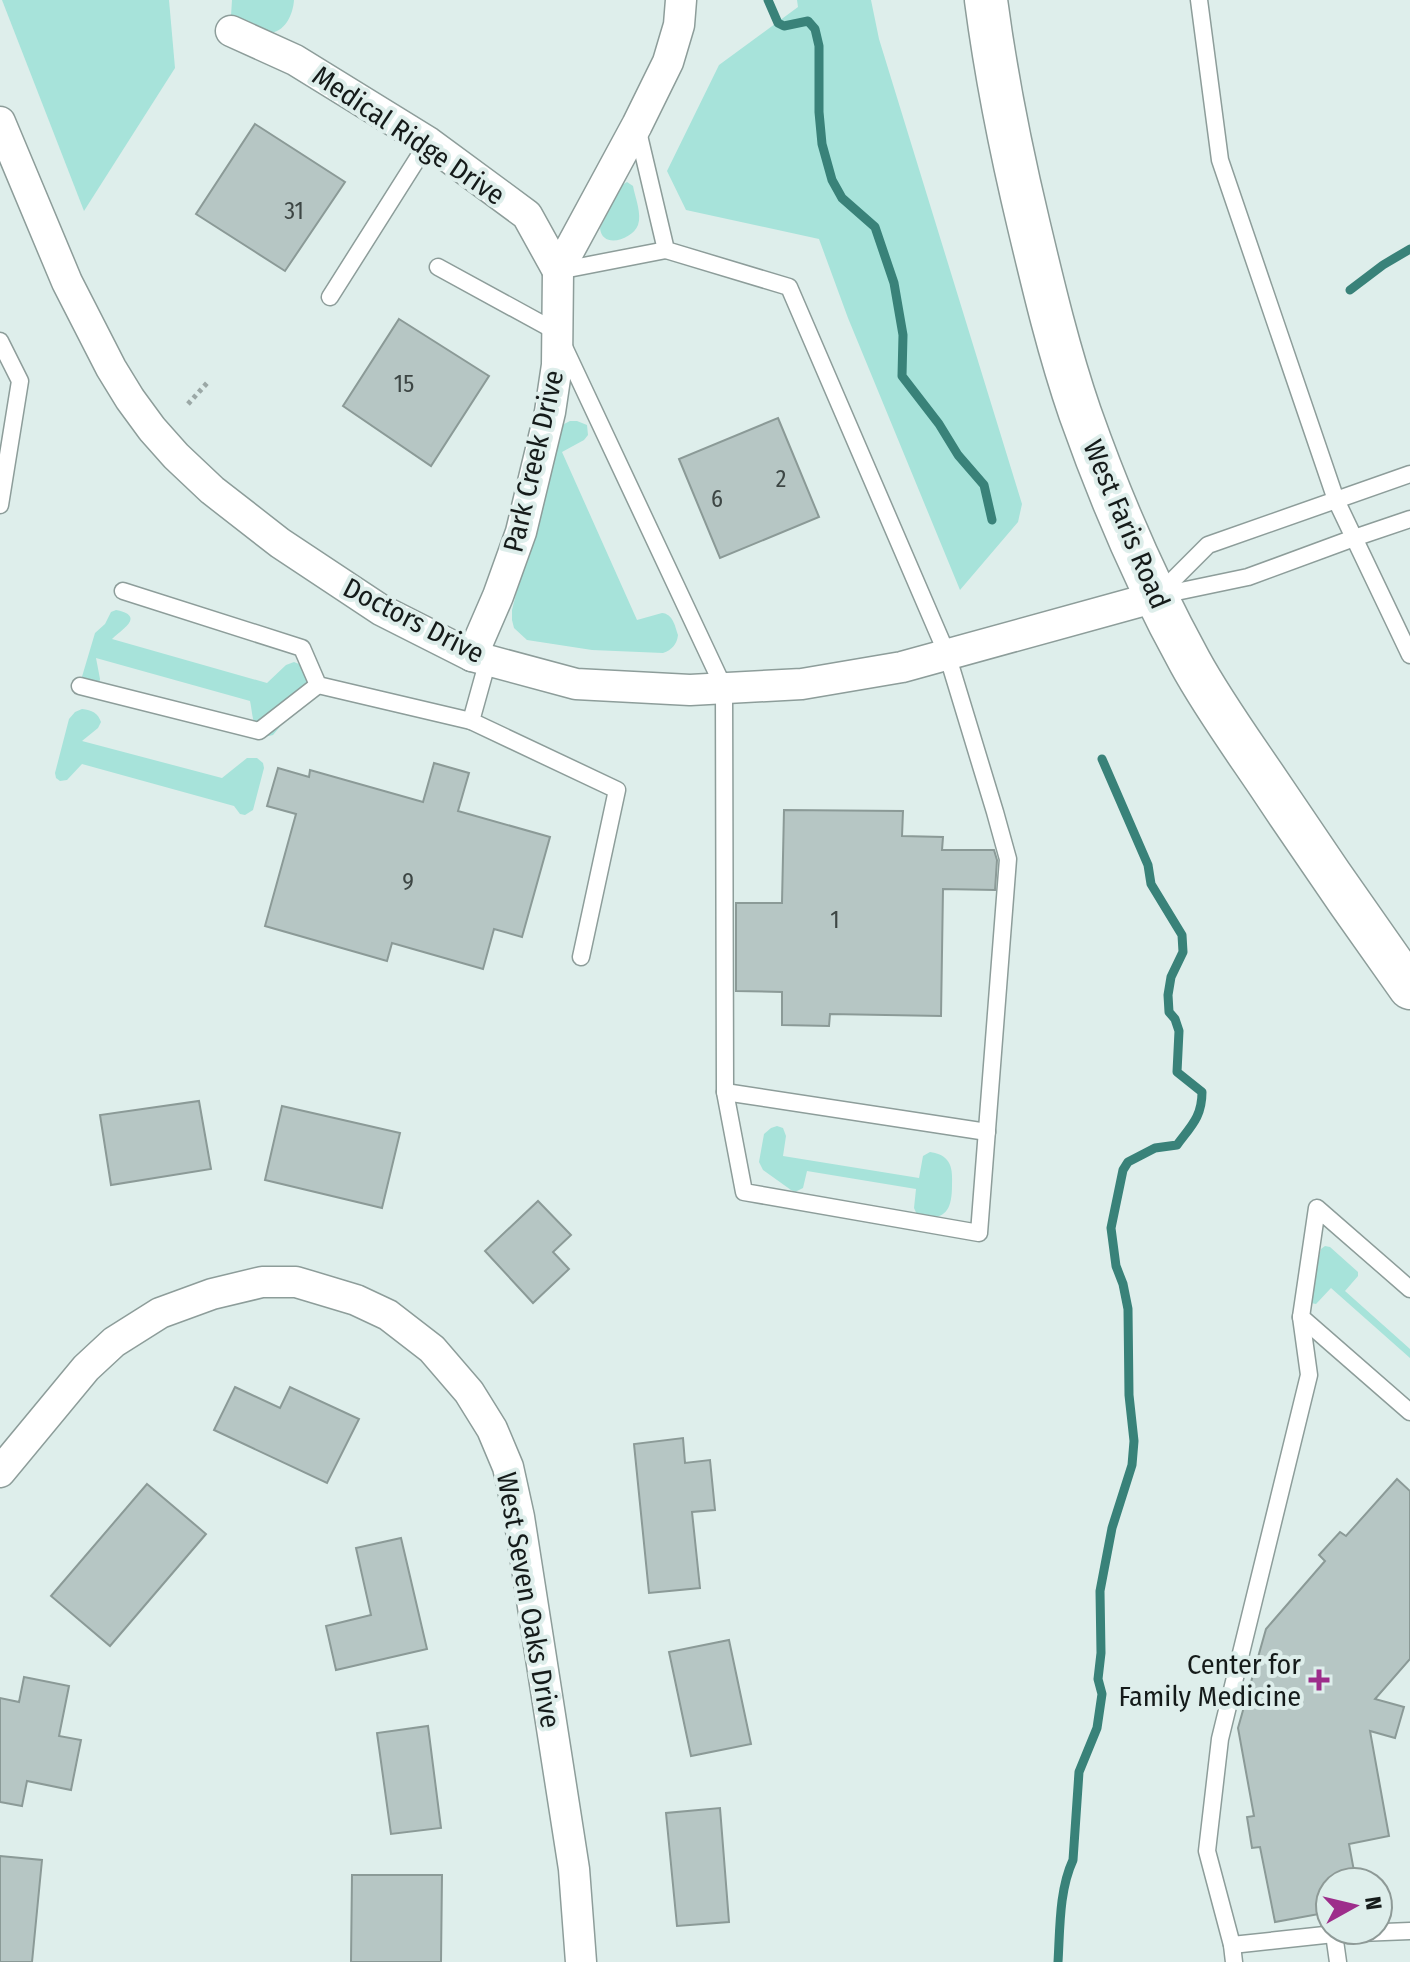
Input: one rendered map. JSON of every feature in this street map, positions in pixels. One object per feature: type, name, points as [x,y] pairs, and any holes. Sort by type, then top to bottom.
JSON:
[{"type":"main road","name":"West Faris Road","points":[[986,0],[994,65],[1044,291],[1080,412],[1125,528],[1156,597],[1192,665],[1349,902],[1410,988]]},
{"type":"street","name":"Park Creek Drive","points":[[480,658],[521,532],[550,412],[557,365],[558,271],[668,62],[679,25],[681,0]]},
{"type":"street","name":"Medical Ridge Drive","points":[[231,31],[295,60],[428,142],[527,215],[558,271]]},
{"type":"street","name":"Doctors Drive","points":[[0,122],[67,282],[111,368],[152,429],[176,456],[212,490],[280,543],[381,610],[480,658],[576,684],[690,690],[802,684],[902,667],[1156,597]]},
{"type":"street","name":"West Seven Oaks Drive","points":[[0,1472],[86,1368],[114,1342],[160,1313],[212,1294],[262,1282],[296,1282],[356,1300],[388,1315],[432,1349],[469,1392],[492,1429],[508,1467],[519,1517],[574,1869],[581,1962]]},
{"type":"lane","points":[[1199,0],[1220,160],[1336,500],[1410,655]]},
{"type":"lane","points":[[637,125],[666,250]]},
{"type":"lane","points":[[330,297],[428,142]]},
{"type":"lane","points":[[438,267],[557,332],[724,688],[725,1092],[744,1192],[979,1233],[1008,859],[947,654],[789,287],[666,250],[558,271]]},
{"type":"lane","points":[[0,341],[20,381],[0,505]]},
{"type":"lane","points":[[1156,597],[1208,545],[1410,474]]},
{"type":"lane","points":[[1156,597],[1248,577],[1410,519]]},
{"type":"lane","points":[[123,591],[302,648],[318,685]]},
{"type":"lane","points":[[471,721],[480,658]]},
{"type":"lane","points":[[80,686],[259,731],[318,685]]},
{"type":"lane","points":[[318,685],[471,721],[617,790],[581,957]]},
{"type":"lane","points":[[725,1092],[987,1132]]},
{"type":"lane","points":[[1314,1938],[1233,1954],[1207,1851],[1220,1739],[1309,1375],[1301,1317],[1317,1208],[1410,1289]]},
{"type":"lane","points":[[1301,1317],[1410,1412]]},
{"type":"path","points":[[188,404],[208,382]]},
{"type":"shaded area","points":[[2,0],[169,0],[175,68],[84,211]]},
{"type":"shaded area","points":[[232,0],[294,0],[285,25],[268,33],[253,29],[231,16]]},
{"type":"shaded area","points":[[797,0],[871,0],[879,39],[1022,504],[1018,522],[960,590],[848,318],[819,239],[686,210],[667,171],[719,65],[798,7]]},
{"type":"shaded area","points":[[627,182],[633,186],[639,211],[638,225],[624,238],[606,239],[600,228],[622,185]]},
{"type":"shaded area","points":[[570,421],[587,425],[588,435],[562,452],[637,620],[662,613],[673,621],[678,635],[674,646],[666,652],[592,650],[527,640],[514,628],[512,610],[558,427]]},
{"type":"shaded area","points":[[116,610],[131,619],[112,639],[267,683],[286,665],[294,662],[304,666],[310,681],[308,693],[273,735],[266,736],[261,735],[255,726],[250,701],[96,658],[99,686],[81,680],[95,633]]},
{"type":"shaded area","points":[[82,709],[94,712],[101,722],[82,741],[222,778],[247,758],[257,758],[264,768],[253,810],[245,815],[240,814],[234,806],[82,764],[67,780],[60,781],[55,773],[69,719]]},
{"type":"shaded area","points":[[777,1126],[783,1128],[786,1136],[783,1156],[919,1178],[923,1156],[930,1152],[940,1154],[951,1169],[952,1194],[948,1208],[935,1217],[918,1217],[914,1208],[916,1189],[807,1171],[803,1188],[795,1192],[763,1170],[759,1162],[764,1134]]},
{"type":"shaded area","points":[[1325,1246],[1358,1272],[1345,1291],[1410,1349],[1410,1358],[1331,1288],[1316,1304],[1311,1303],[1308,1297],[1321,1249]]},
{"type":"building","points":[[255,124],[345,182],[285,271],[196,214]]},
{"type":"building","points":[[399,319],[489,376],[431,466],[343,406]]},
{"type":"building","points":[[778,418],[819,517],[720,558],[679,459]]},
{"type":"building","points":[[434,763],[469,773],[458,811],[550,837],[522,937],[494,929],[483,969],[392,943],[387,961],[265,926],[296,814],[267,806],[278,768],[309,777],[310,770],[423,802]]},
{"type":"building","points":[[784,810],[903,811],[902,836],[943,837],[942,850],[994,850],[997,860],[995,890],[943,889],[941,1016],[830,1014],[829,1026],[782,1025],[782,992],[736,991],[736,903],[782,903]]},
{"type":"building","points":[[199,1101],[211,1169],[111,1185],[100,1115]]},
{"type":"building","points":[[282,1106],[400,1133],[382,1208],[265,1180]]},
{"type":"building","points":[[538,1201],[571,1235],[553,1252],[569,1269],[533,1303],[485,1251]]},
{"type":"building","points":[[235,1387],[280,1408],[290,1387],[359,1419],[327,1483],[214,1430]]},
{"type":"building","points":[[683,1438],[685,1463],[710,1460],[715,1510],[692,1512],[700,1588],[649,1593],[634,1444]]},
{"type":"building","points":[[1397,1479],[1410,1491],[1410,1659],[1375,1699],[1404,1707],[1395,1738],[1370,1731],[1389,1836],[1349,1844],[1353,1866],[1314,1866],[1314,1915],[1275,1922],[1260,1847],[1252,1848],[1247,1817],[1254,1816],[1238,1728],[1266,1629],[1325,1561],[1319,1555],[1340,1532],[1346,1536]]},
{"type":"building","points":[[147,1484],[206,1534],[110,1646],[51,1596]]},
{"type":"building","points":[[401,1538],[427,1649],[336,1670],[326,1626],[371,1615],[356,1548]]},
{"type":"building","points":[[729,1640],[751,1744],[691,1756],[669,1652]]},
{"type":"building","points":[[24,1677],[69,1686],[59,1736],[81,1740],[71,1790],[27,1781],[22,1806],[0,1802],[0,1698],[19,1702]]},
{"type":"building","points":[[428,1726],[441,1828],[391,1834],[377,1733]]},
{"type":"building","points":[[720,1808],[729,1922],[677,1926],[666,1813]]},
{"type":"building","points":[[0,1856],[42,1860],[32,1962],[0,1962]]},
{"type":"building","points":[[352,1875],[442,1875],[441,1962],[351,1962]]},
{"type":"waterway","points":[[768,0],[778,23],[784,26],[808,21],[815,29],[819,46],[822,144],[832,180],[842,198],[875,227],[894,283],[903,335],[902,376],[939,424],[958,455],[984,485],[992,520]]},
{"type":"waterway","points":[[1350,290],[1410,249]]},
{"type":"waterway","points":[[1058,1962],[1063,1897],[1073,1860],[1079,1772],[1097,1728],[1102,1694],[1098,1679],[1101,1653],[1100,1591],[1112,1528],[1132,1465],[1134,1441],[1129,1395],[1128,1309],[1116,1266],[1111,1228],[1123,1170],[1128,1162],[1155,1148],[1177,1145],[1198,1115],[1202,1101],[1202,1092],[1177,1072],[1179,1031],[1169,1012],[1171,977],[1183,952],[1182,935],[1151,884],[1148,865],[1102,759]]},
{"type":"place","name":"Center for Family Medicine","points":[[1319,1680]]}]
